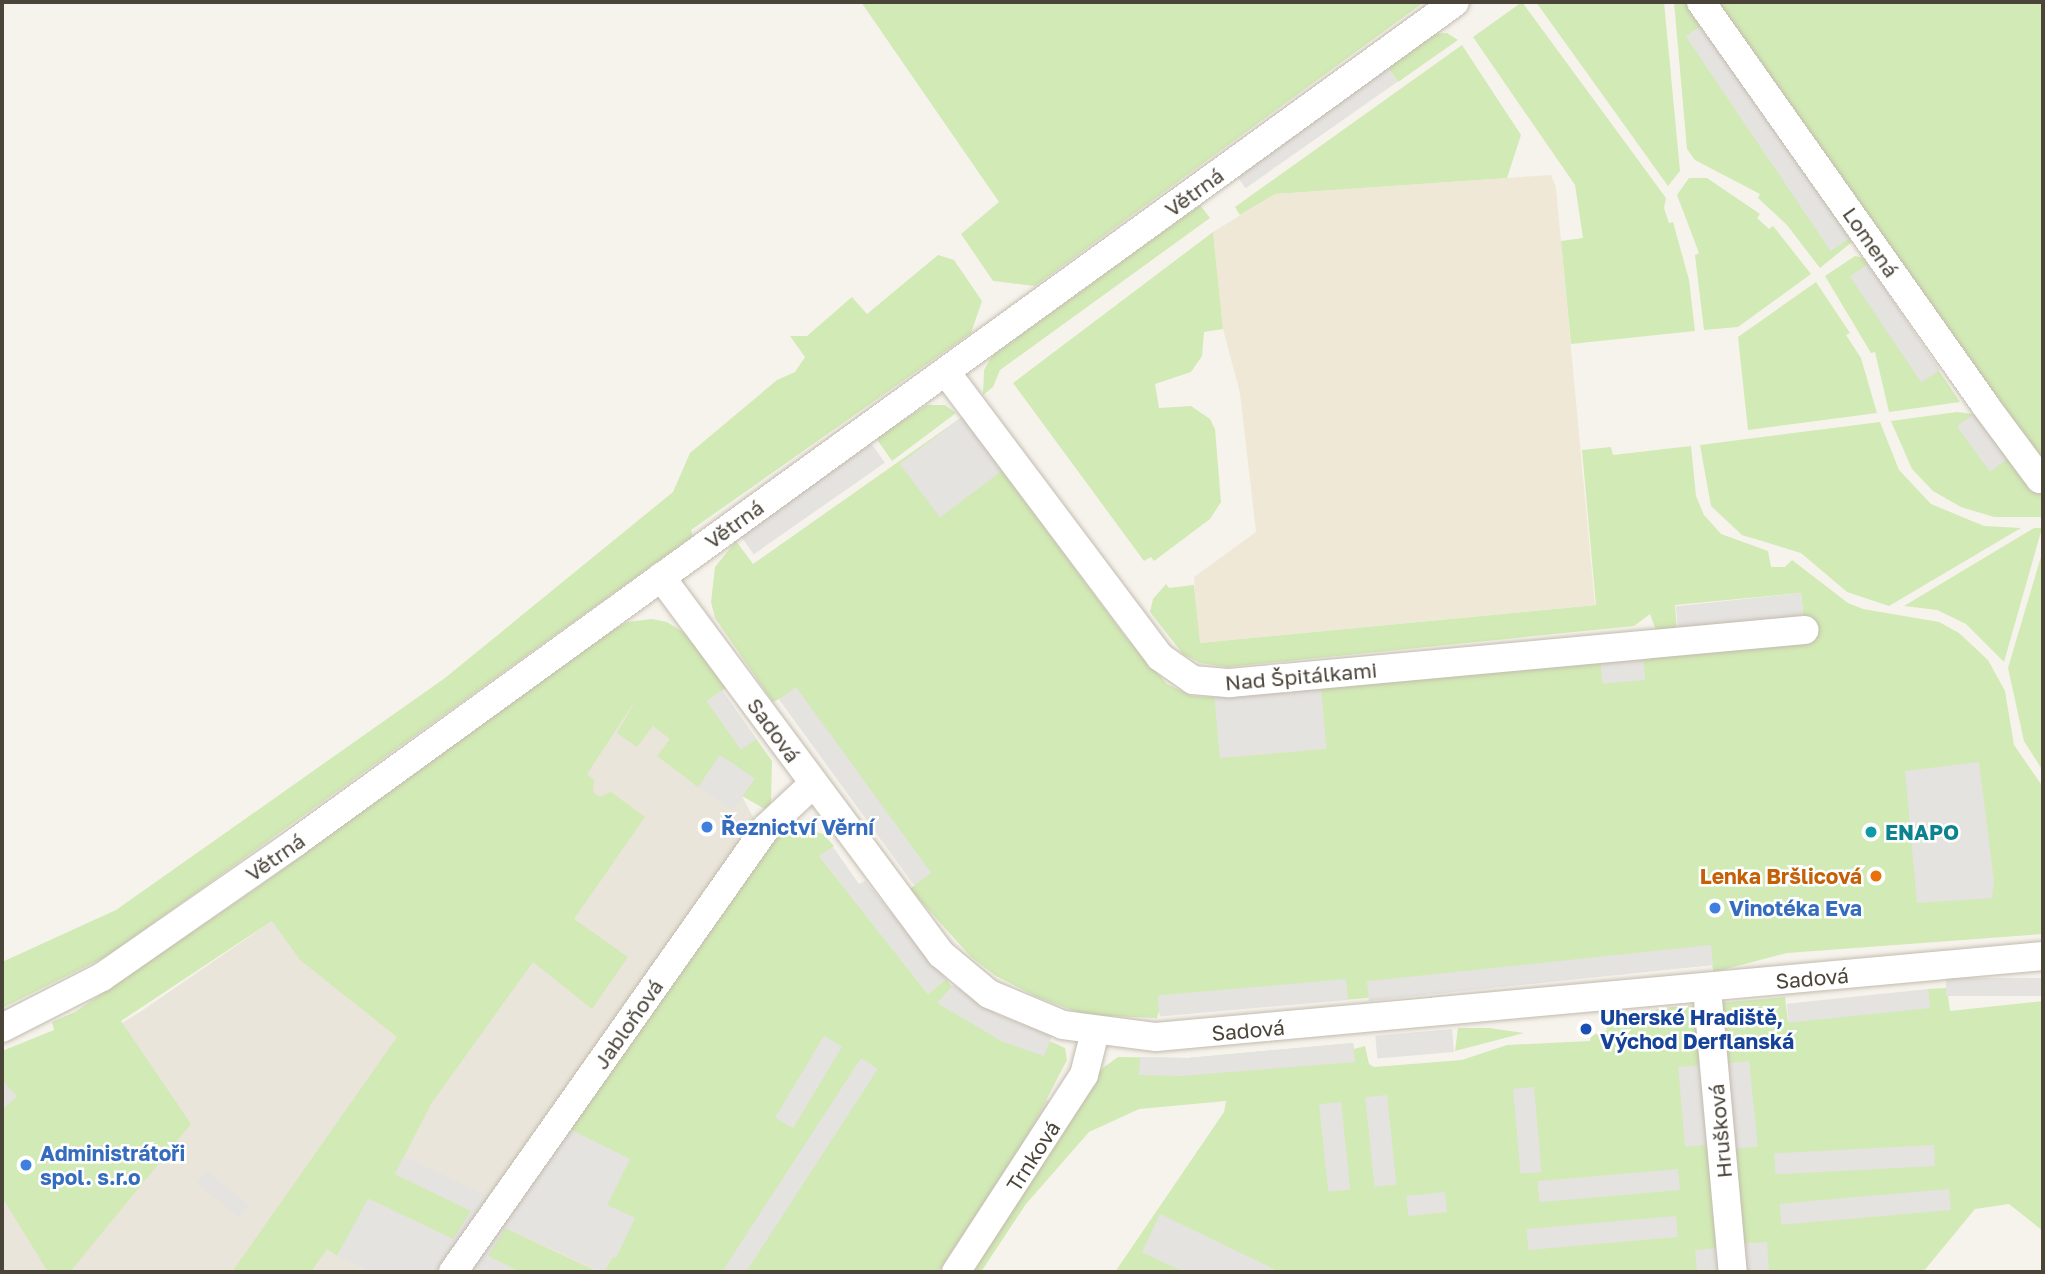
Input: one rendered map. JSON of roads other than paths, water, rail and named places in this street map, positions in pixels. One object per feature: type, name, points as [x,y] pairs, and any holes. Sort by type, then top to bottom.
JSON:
[{"type":"street","name":"Větrná","points":[[2,1028],[102,977],[946,372],[1455,2]]},
{"type":"street","name":"Lomená","points":[[1701,2],[1985,405],[2040,480],[2043,477]]},
{"type":"street","name":"Nad Špitálkami","points":[[946,372],[1160,657],[1193,680],[1230,683],[1805,630]]},
{"type":"street","name":"Sadová","points":[[661,577],[903,908],[955,967],[1006,1003],[1095,1032],[1156,1037],[1707,989],[2043,956]]},
{"type":"street","name":"Jabloňová","points":[[453,1272],[766,828],[813,784]]},
{"type":"street","name":"Hrušková","points":[[1707,989],[1733,1272]]},
{"type":"street","name":"Trnková","points":[[956,1272],[1084,1074],[1095,1032]]},
{"type":"place","name":"Řeznictví Věrní","points":[[707,827]]},
{"type":"place","name":"ENAPO","points":[[1871,832]]},
{"type":"place","name":"Lenka Bršlicová","points":[[1876,876]]},
{"type":"place","name":"Vinotéka Eva","points":[[1715,908]]},
{"type":"place","name":"Uherské Hradiště, Východ Derflanská","points":[[1586,1029]]},
{"type":"place","name":"Administrátoři spol. s.r.o","points":[[26,1165]]}]
